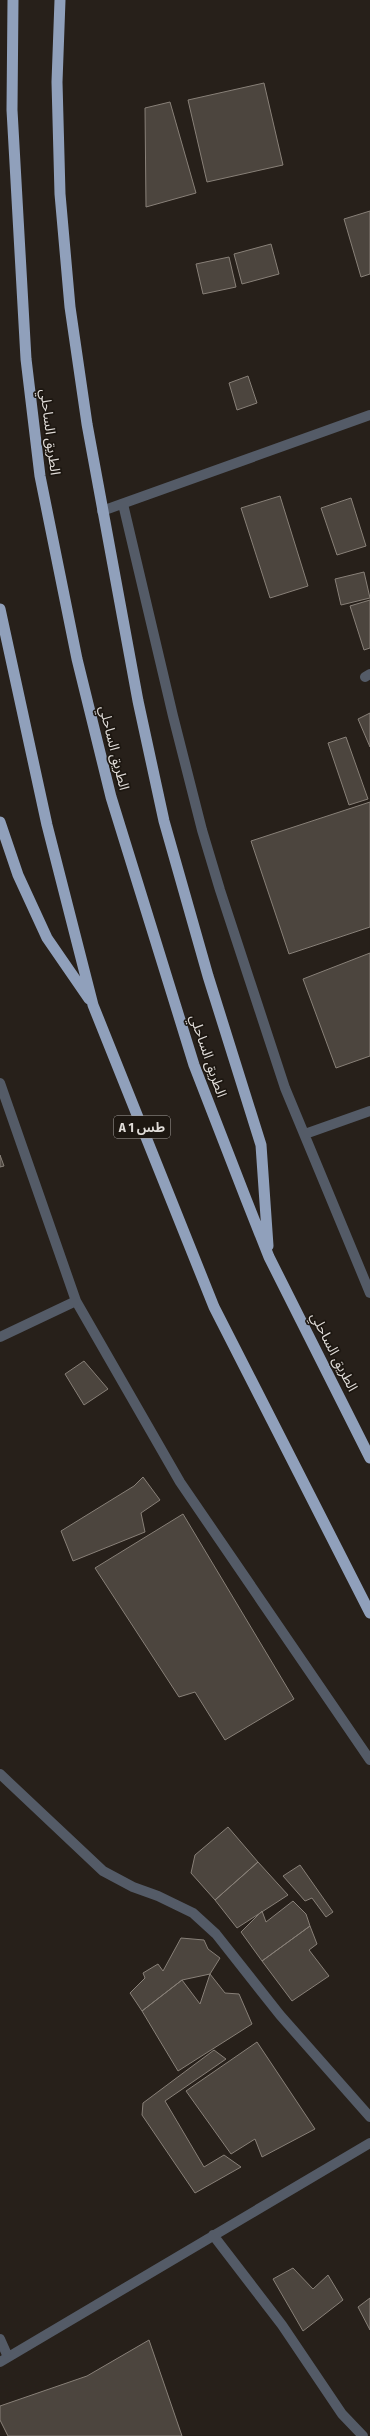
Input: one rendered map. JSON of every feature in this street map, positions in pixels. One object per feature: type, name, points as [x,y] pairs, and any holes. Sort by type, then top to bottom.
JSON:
[{"type":"highway","name":"الطريق الساحلي","points":[[13,0],[12,110],[20,284],[26,359],[40,476],[77,659],[111,797],[194,1065],[269,1257],[370,1458]]},
{"type":"highway","points":[[60,0],[58,82],[60,194],[70,308],[102,510],[138,701],[164,821],[208,976],[261,1146],[269,1257]]},
{"type":"highway","name":"A 1 طس","points":[[0,609],[47,826],[93,1005],[214,1308],[370,1613]]},
{"type":"highway","points":[[0,822],[18,876],[47,938],[93,1005]]},
{"type":"street","points":[[102,510],[123,504],[370,416]]},
{"type":"street","points":[[123,504],[202,830],[285,1088],[370,1294]]},
{"type":"street","points":[[0,1083],[76,1301],[180,1482],[370,1760]]},
{"type":"street","points":[[305,1134],[370,1111]]},
{"type":"street","points":[[0,1337],[76,1301]]},
{"type":"street","points":[[0,1774],[102,1871],[133,1887],[158,1896],[193,1913],[216,1934],[280,2015],[370,2117]]},
{"type":"street","points":[[0,2339],[4,2359],[370,2143]]},
{"type":"street","points":[[213,2235],[282,2325],[342,2414],[363,2436]]},
{"type":"building","points":[[264,83],[283,165],[207,182],[188,100]]},
{"type":"building","points":[[170,102],[196,193],[146,207],[145,108]]},
{"type":"building","points":[[370,211],[370,274],[361,277],[344,219]]},
{"type":"building","points":[[271,244],[279,274],[242,284],[234,254]]},
{"type":"building","points":[[229,257],[236,287],[203,294],[196,264]]},
{"type":"building","points":[[248,376],[257,403],[237,410],[229,383]]},
{"type":"building","points":[[280,496],[308,586],[270,598],[241,508]]},
{"type":"building","points":[[351,498],[366,546],[337,555],[321,508]]},
{"type":"building","points":[[364,572],[370,598],[341,605],[335,579]]},
{"type":"building","points":[[370,600],[370,648],[364,650],[350,606]]},
{"type":"building","points":[[370,713],[370,747],[358,719]]},
{"type":"building","points":[[346,737],[368,799],[349,805],[328,743]]},
{"type":"building","points":[[370,802],[370,927],[289,954],[251,841]]},
{"type":"building","points":[[370,953],[370,1056],[336,1068],[303,979]]},
{"type":"building","points":[[0,1155],[4,1166],[0,1167]]},
{"type":"building","points":[[84,1361],[108,1389],[84,1405],[65,1374]]},
{"type":"building","points":[[143,1477],[160,1500],[141,1513],[145,1532],[73,1561],[61,1531],[134,1486]]},
{"type":"building","points":[[183,1514],[294,1699],[225,1740],[195,1692],[179,1697],[95,1568]]},
{"type":"building","points":[[228,1827],[258,1862],[215,1900],[191,1873],[195,1855]]},
{"type":"building","points":[[258,1862],[288,1895],[237,1928],[215,1900]]},
{"type":"building","points":[[300,1865],[333,1912],[326,1917],[312,1898],[305,1901],[283,1876]]},
{"type":"building","points":[[293,1901],[306,1914],[310,1926],[262,1961],[241,1932],[262,1911],[266,1922]]},
{"type":"building","points":[[310,1926],[317,1944],[309,1950],[329,1976],[292,2001],[262,1961]]},
{"type":"building","points":[[181,1938],[204,1940],[208,1949],[220,1958],[210,1974],[182,1980],[142,2011],[130,1993],[145,1978],[143,1973],[158,1964],[163,1971]]},
{"type":"building","points":[[210,1974],[225,1993],[239,1994],[252,2024],[178,2071],[142,2011],[182,1980],[200,2004]]},
{"type":"building","points":[[257,2042],[315,2129],[262,2157],[255,2139],[231,2154],[186,2091]]},
{"type":"building","points":[[214,2050],[226,2059],[165,2101],[204,2167],[224,2155],[241,2167],[195,2193],[142,2115],[143,2103]]},
{"type":"building","points":[[293,2268],[313,2289],[328,2275],[343,2300],[303,2331],[273,2279]]},
{"type":"building","points":[[370,2298],[370,2330],[358,2307]]},
{"type":"building","points":[[149,2340],[182,2436],[8,2436],[0,2420],[0,2406],[87,2376]]}]
